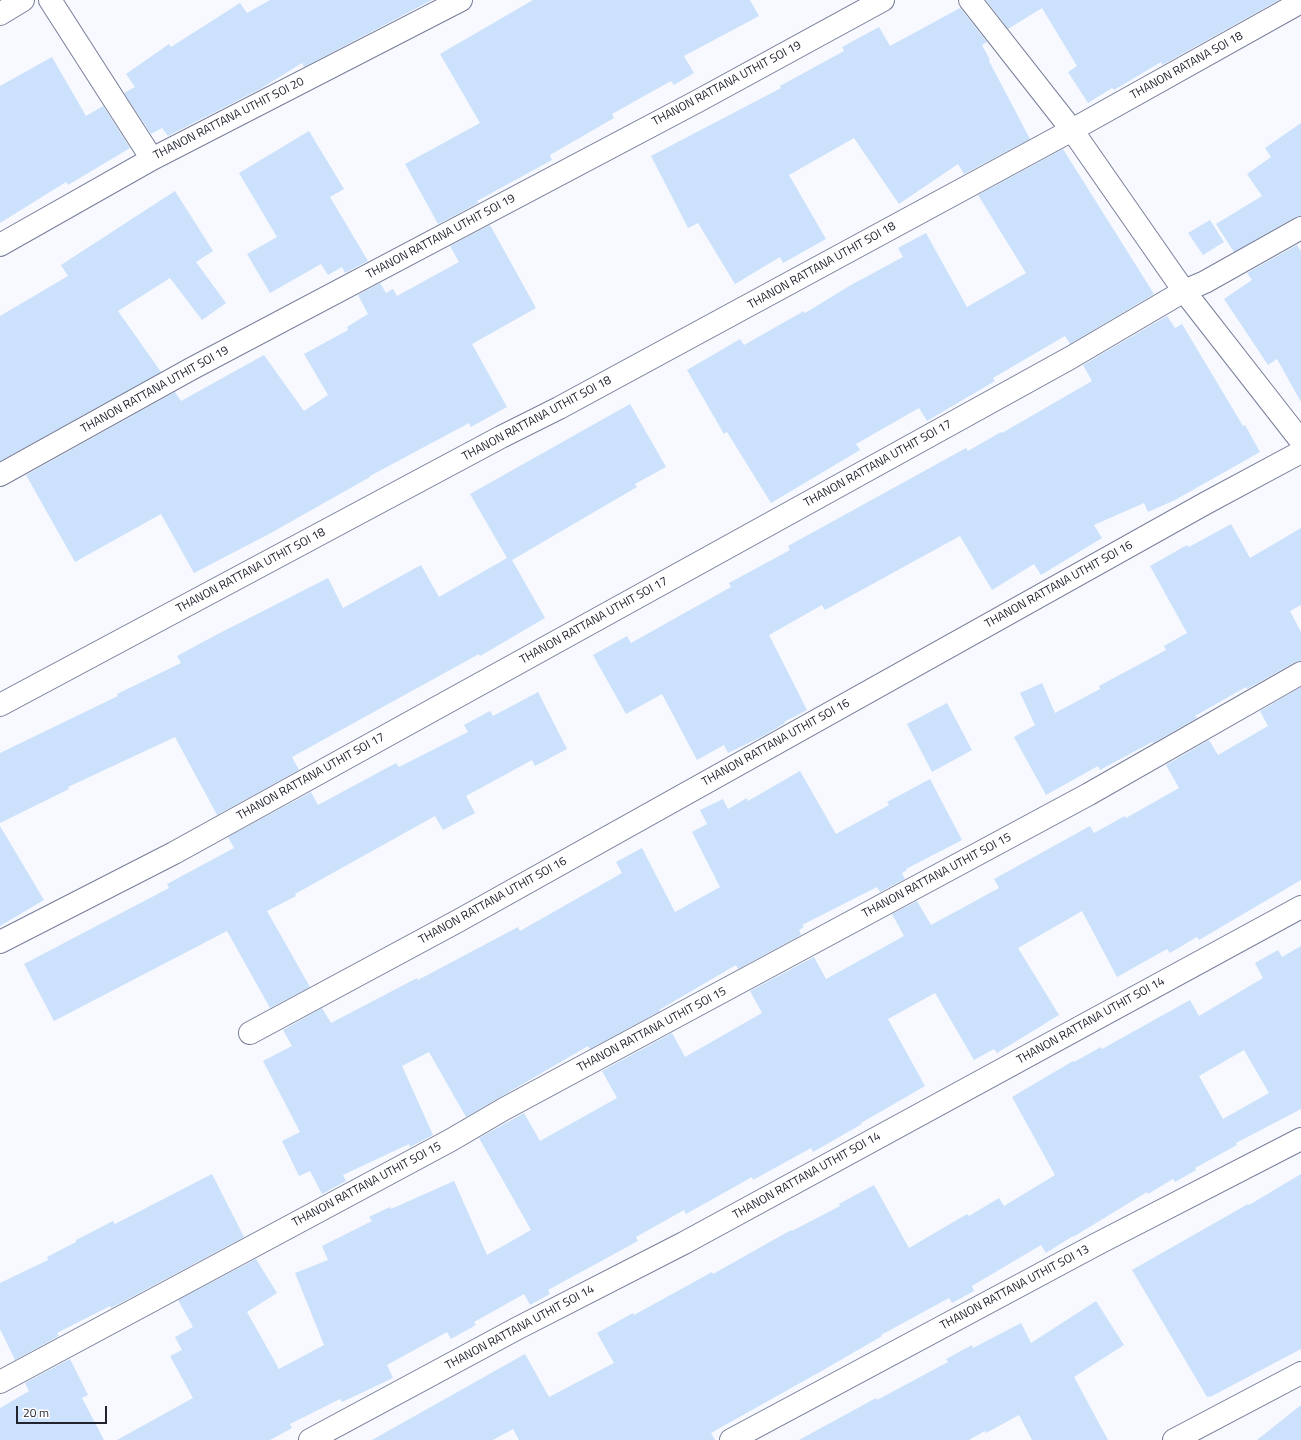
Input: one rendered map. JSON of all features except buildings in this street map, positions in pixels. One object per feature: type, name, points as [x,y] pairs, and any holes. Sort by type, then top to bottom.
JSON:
[{"type":"street","points":[[0,14],[24,0]]},
{"type":"street","points":[[50,0],[152,159]]},
{"type":"street","name":"THANON RATTANA UTHIT SOI 20","points":[[0,245],[152,159],[461,0]]},
{"type":"street","name":"THANON RATTANA UTHIT SOI 19","points":[[0,475],[198,366],[698,101],[883,0]]},
{"type":"street","points":[[970,0],[1072,130],[1184,291],[1301,441]]},
{"type":"street","name":"THANON RATANA SOI 18","points":[[1072,130],[1301,2]]},
{"type":"street","name":"THANON RATTANA UTHIT SOI 18","points":[[0,705],[501,437],[559,408],[1072,130]]},
{"type":"street","name":"THANON RATTANA UTHIT SOI 17","points":[[0,942],[174,853],[1063,362],[1184,291],[1205,282],[1301,228]]},
{"type":"street","name":"THANON RATTANA UTHIT SOI 16","points":[[250,1033],[465,917],[1206,503],[1301,452]]},
{"type":"street","name":"THANON RATTANA UTHIT SOI 15","points":[[0,1382],[451,1140],[504,1109],[1089,794],[1301,673]]},
{"type":"street","name":"THANON RATTANA UTHIT SOI 14","points":[[310,1440],[518,1328],[684,1244],[1301,907]]},
{"type":"street","name":"THANON RATTANA UTHIT SOI 13","points":[[731,1440],[1097,1244],[1301,1139]]},
{"type":"street","points":[[1174,1440],[1301,1373]]}]
